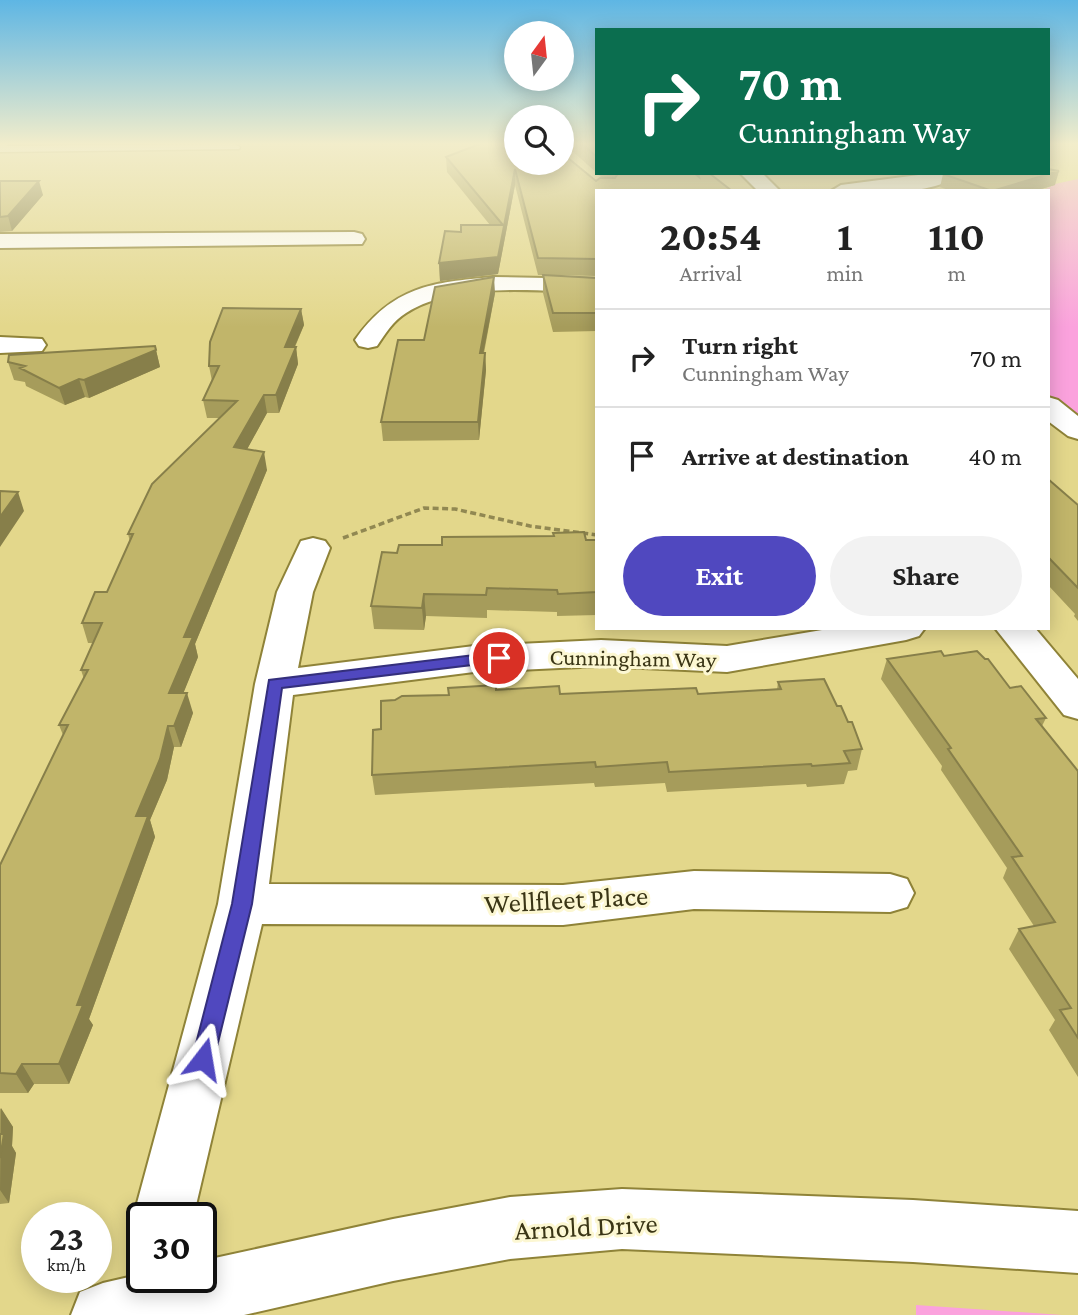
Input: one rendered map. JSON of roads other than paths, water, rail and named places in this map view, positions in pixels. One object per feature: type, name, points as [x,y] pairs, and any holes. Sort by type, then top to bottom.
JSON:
[{"type":"street","points":[[0,242],[354,239]]},
{"type":"street","points":[[368,340],[398,307],[434,294],[487,283],[595,285]]},
{"type":"street","points":[[0,345],[33,345]]},
{"type":"street","points":[[1050,408],[1078,430]]},
{"type":"street","points":[[167,1202],[242,904],[275,684],[295,592],[313,548]]},
{"type":"street","name":"Cunningham Way","points":[[275,684],[474,659],[601,653],[727,659],[894,630]]},
{"type":"street","points":[[1016,630],[1078,705]]},
{"type":"street","name":"Wellfleet Place","points":[[242,904],[564,905],[694,890],[890,893]]},
{"type":"street","name":"Arnold Drive","points":[[132,1300],[510,1228],[622,1219],[913,1231],[1078,1242]]}]
